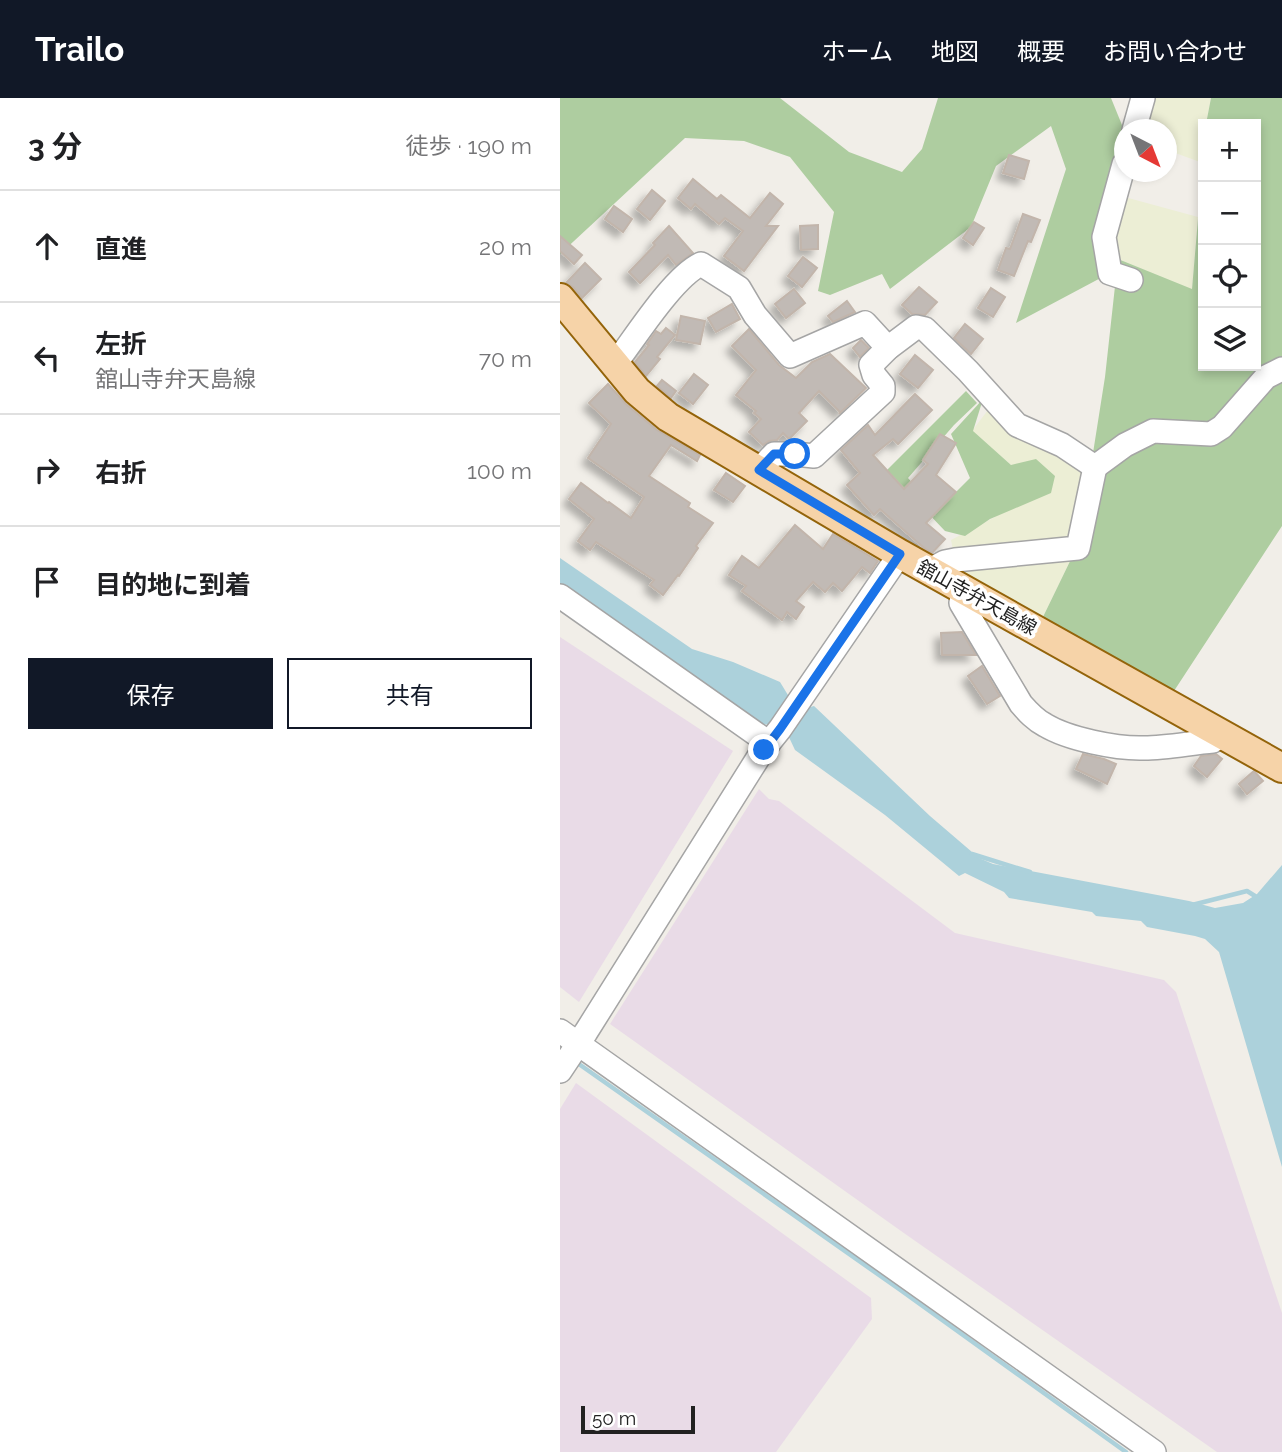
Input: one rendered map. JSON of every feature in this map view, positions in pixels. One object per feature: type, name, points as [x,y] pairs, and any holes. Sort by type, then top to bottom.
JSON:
[{"type":"main road","name":"舘山寺弁天島線","points":[[560,298],[637,390],[657,409],[681,425],[900,554],[1282,768]]},
{"type":"street","points":[[1137,119],[1143,98]]},
{"type":"street","points":[[1120,182],[1104,237],[1110,273],[1131,280]]},
{"type":"street","points":[[615,364],[671,290],[693,268],[701,264],[739,288],[755,315],[790,356],[864,323],[888,348]]},
{"type":"street","points":[[759,470],[774,454],[814,456],[883,392],[883,386],[874,375],[871,365],[916,327],[925,329],[1017,425],[1062,445],[1095,467]]},
{"type":"street","points":[[930,570],[955,560],[1078,548],[1095,467],[1125,445],[1153,431],[1211,433],[1222,427],[1266,377],[1282,369]]},
{"type":"street","points":[[560,1071],[569,1038],[900,554]]},
{"type":"street","points":[[963,589],[961,603],[1015,694],[1028,712],[1046,726],[1101,744],[1143,748],[1213,741],[1222,734]]},
{"type":"street","points":[[560,596],[775,736]]},
{"type":"street","points":[[569,1038],[1154,1452]]},
{"type":"shaded area","points":[[560,637],[733,751],[579,1002],[560,987]]},
{"type":"shaded area","points":[[759,789],[769,799],[779,801],[955,933],[1164,980],[1176,992],[1282,1313],[1282,1452],[1217,1452],[610,1024]]},
{"type":"shaded area","points":[[576,1083],[871,1298],[872,1319],[776,1452],[560,1452],[560,1109]]},
{"type":"green space","points":[[560,98],[780,98],[849,152],[902,172],[922,149],[938,98],[1111,98],[1120,119],[1114,119],[1114,177],[1108,197],[1110,273],[1016,323],[1066,169],[1051,126],[996,166],[971,227],[890,289],[882,274],[830,295],[818,291],[834,212],[790,157],[744,141],[685,138],[560,254]]},
{"type":"green space","points":[[1152,98],[1211,98],[1207,119],[1198,119],[1198,161],[1177,154],[1177,119],[1147,119]]},
{"type":"green space","points":[[1211,98],[1282,98],[1282,526],[1174,691],[1042,619],[1078,548],[1105,377],[1118,259],[1192,289],[1198,219],[1198,371],[1261,371],[1261,119],[1207,119]]},
{"type":"green space","points":[[1121,196],[1198,217],[1192,290],[1118,259],[1104,237]]},
{"type":"green space","points":[[966,391],[977,403],[908,478],[937,511],[970,478],[951,434],[983,399],[973,431],[1011,465],[1036,459],[1055,476],[1051,493],[990,519],[965,536],[945,531],[887,470]]},
{"type":"green space","points":[[991,406],[1095,467],[1078,548],[955,560],[951,540],[995,517],[1011,465],[972,431]]},
{"type":"green space","points":[[1074,553],[1042,619],[945,562]]},
{"type":"water","points":[[560,558],[692,649],[733,662],[780,682],[791,700],[803,709],[814,706],[930,816],[979,858],[993,864],[1215,908],[1243,903],[1257,894],[1282,865],[1282,1167],[1219,952],[1205,939],[1147,927],[1141,921],[1096,916],[1092,912],[1009,898],[1004,892],[965,873],[959,876],[885,815],[795,750],[787,733],[773,724],[757,725],[560,588]]},
{"type":"building","points":[[1009,155],[1029,161],[1024,179],[1003,173]]},
{"type":"building","points":[[693,179],[717,199],[721,195],[750,218],[770,193],[783,204],[766,226],[778,226],[744,271],[724,256],[743,231],[725,218],[719,224],[695,204],[691,209],[678,198]]},
{"type":"building","points":[[652,190],[665,201],[650,220],[637,209]]},
{"type":"building","points":[[614,206],[632,219],[623,232],[605,219]]},
{"type":"building","points":[[1023,214],[1040,220],[1014,276],[998,270],[1006,248],[1010,249]]},
{"type":"building","points":[[974,222],[984,228],[973,245],[963,238]]},
{"type":"building","points":[[818,225],[818,249],[801,250],[800,226]]},
{"type":"building","points":[[669,226],[693,253],[676,265],[668,255],[640,283],[629,272]]},
{"type":"building","points":[[560,236],[582,255],[574,264],[560,251]]},
{"type":"building","points":[[803,257],[817,268],[802,287],[788,276]]},
{"type":"building","points":[[585,263],[601,279],[582,298],[566,283]]},
{"type":"building","points":[[919,287],[937,302],[925,315],[912,314],[902,305]]},
{"type":"building","points":[[991,288],[1005,297],[993,317],[978,308]]},
{"type":"building","points":[[794,289],[805,303],[786,318],[775,304]]},
{"type":"building","points":[[847,301],[855,312],[833,322],[828,316]]},
{"type":"building","points":[[732,304],[740,319],[716,332],[708,318]]},
{"type":"building","points":[[681,316],[705,321],[700,344],[676,340]]},
{"type":"building","points":[[965,324],[983,339],[971,354],[954,338]]},
{"type":"building","points":[[666,328],[675,335],[646,376],[635,362],[656,331],[661,334]]},
{"type":"building","points":[[749,329],[779,365],[796,378],[812,362],[830,354],[866,388],[839,414],[819,391],[799,413],[807,421],[789,439],[783,433],[777,440],[763,445],[749,432],[761,419],[754,413],[756,411],[736,395],[756,370],[732,346]]},
{"type":"building","points":[[861,340],[869,348],[860,357],[853,348]]},
{"type":"building","points":[[915,355],[933,370],[918,388],[900,374]]},
{"type":"building","points":[[694,374],[708,385],[693,404],[679,393]]},
{"type":"building","points":[[662,380],[676,391],[671,398],[657,386]]},
{"type":"building","points":[[608,384],[626,404],[657,430],[700,455],[697,461],[671,445],[649,476],[690,503],[688,507],[713,523],[679,576],[663,595],[650,585],[654,580],[596,542],[590,550],[578,541],[594,519],[569,499],[581,483],[631,518],[644,497],[588,458],[611,424],[589,403]]},
{"type":"building","points":[[915,394],[932,410],[898,444],[893,439],[873,455],[904,489],[928,464],[923,460],[940,434],[956,443],[936,475],[956,492],[926,523],[945,539],[932,553],[880,509],[874,515],[847,485],[860,473],[841,450],[868,425],[875,435]]},
{"type":"building","points":[[726,473],[745,486],[733,502],[714,490]]},
{"type":"building","points":[[795,525],[823,549],[833,534],[878,561],[870,573],[862,567],[842,591],[833,583],[825,592],[813,582],[796,601],[804,607],[796,619],[787,612],[782,620],[742,591],[746,586],[729,575],[742,556],[759,568]]},
{"type":"building","points":[[962,632],[976,655],[942,655],[941,633]]},
{"type":"building","points":[[982,666],[1000,696],[987,704],[968,676]]},
{"type":"building","points":[[1083,754],[1116,764],[1107,784],[1076,769]]},
{"type":"building","points":[[1216,754],[1222,759],[1207,777],[1194,766],[1201,756]]},
{"type":"building","points":[[1254,771],[1263,781],[1247,794],[1239,784]]},
{"type":"waterway","points":[[972,854],[1030,872]]},
{"type":"waterway","points":[[1192,905],[1247,891],[1255,896],[1255,899]]},
{"type":"waterway","points":[[576,1062],[1126,1452]]},
{"type":"route","points":[[764,750],[900,554],[759,470],[774,454],[795,454]]}]
